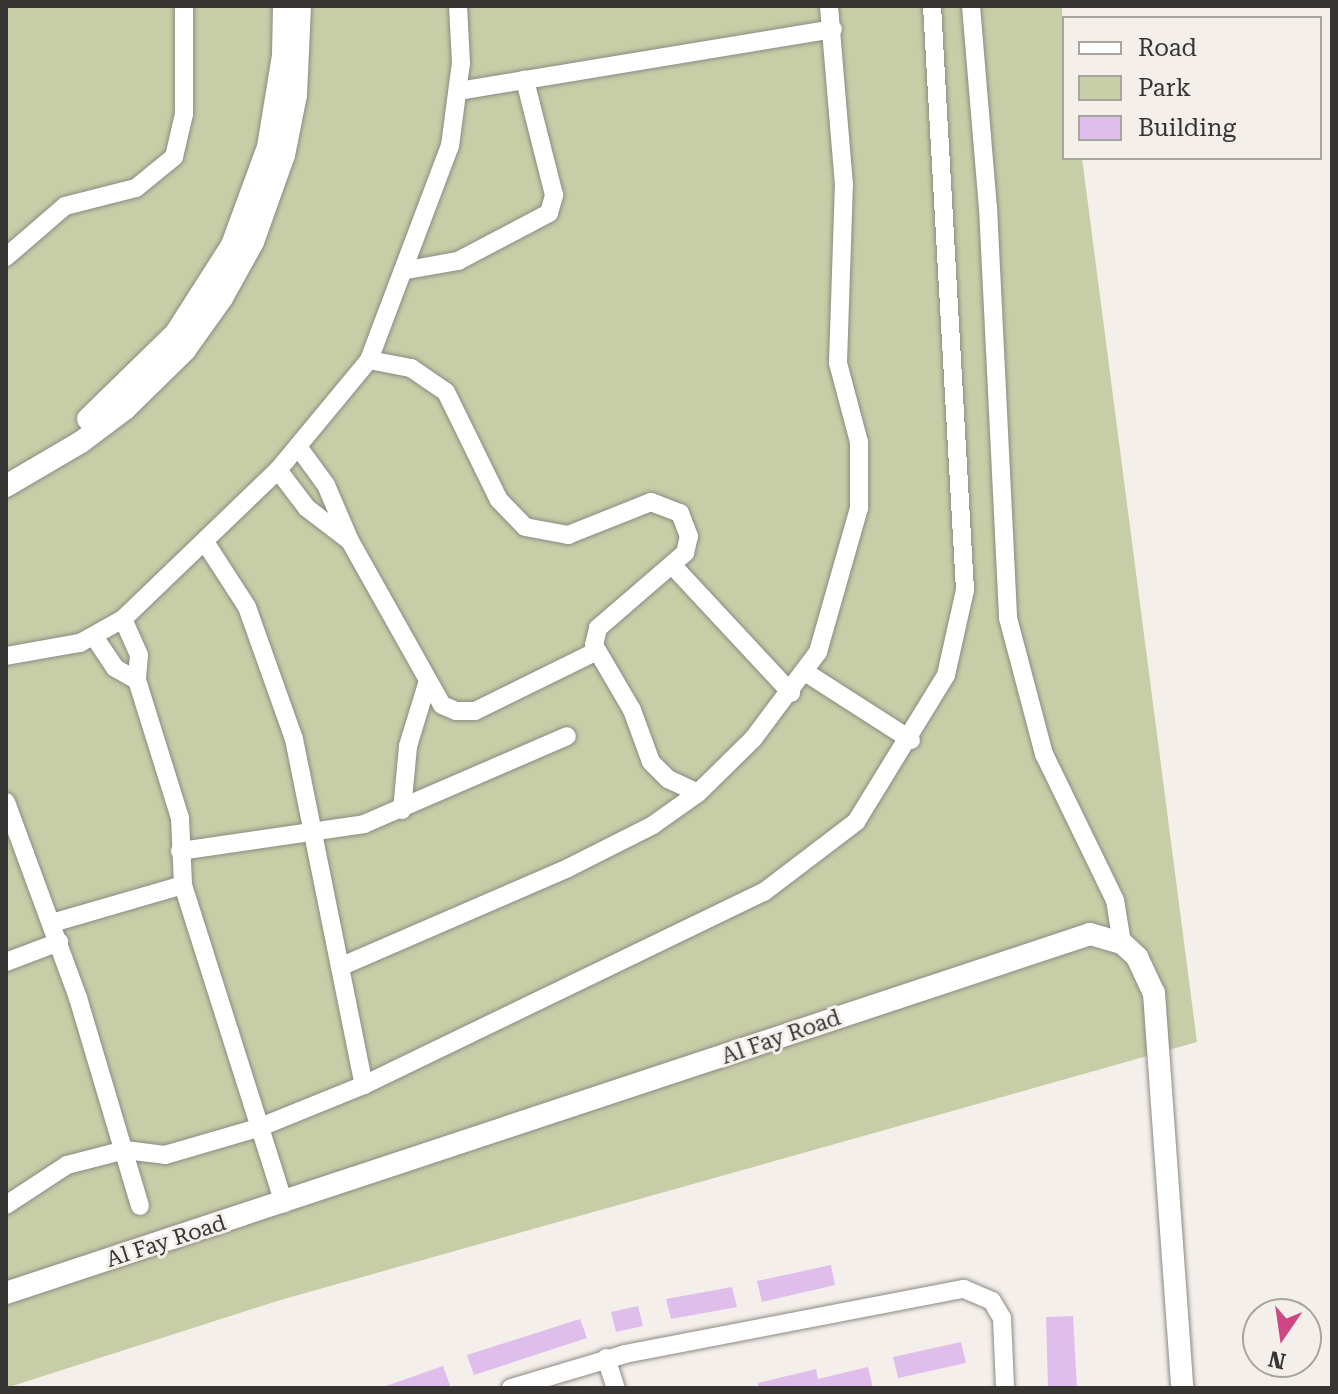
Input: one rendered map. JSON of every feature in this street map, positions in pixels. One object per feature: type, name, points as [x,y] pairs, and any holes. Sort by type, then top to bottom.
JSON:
[{"type":"street","points":[[6,257],[65,206],[136,188],[174,157],[184,114],[184,6]]},
{"type":"street","points":[[6,469],[73,430],[128,385],[176,333],[216,275],[247,213],[268,147],[283,55],[284,6]]},
{"type":"street","points":[[6,486],[81,442],[125,409],[185,350],[222,298],[265,214],[284,155],[296,95],[300,6]]},
{"type":"street","points":[[6,656],[65,648],[95,638],[123,619],[299,448],[369,360],[443,173],[459,91],[458,6]]},
{"type":"street","points":[[342,966],[599,854],[698,793],[791,693],[830,623],[837,575],[859,508],[859,442],[838,363],[844,198],[829,6]]},
{"type":"street","points":[[6,1205],[57,1169],[125,1150],[158,1157],[258,1128],[364,1085],[789,876],[856,822],[911,740],[946,675],[965,590],[932,6]]},
{"type":"street","points":[[971,6],[988,207],[1008,618],[1044,754],[1115,900],[1122,943],[1137,957],[1154,993],[1182,1388]]},
{"type":"street","points":[[459,91],[833,29]]},
{"type":"street","points":[[407,270],[458,261],[549,213],[554,195],[525,80]]},
{"type":"street","points":[[369,360],[411,368],[446,392],[499,500],[525,527],[568,535],[645,503],[666,504],[680,513],[689,536],[674,567],[598,628],[595,652],[624,694],[651,762],[668,779],[698,793]]},
{"type":"street","points":[[299,448],[331,493],[350,541],[427,684],[442,705],[469,712],[595,652]]},
{"type":"street","points":[[278,470],[307,508],[350,541]]},
{"type":"street","points":[[205,542],[237,587],[259,637],[294,739],[315,828],[364,1085]]},
{"type":"street","points":[[674,567],[791,693]]},
{"type":"street","points":[[123,619],[139,655],[137,680],[180,818],[183,885],[284,1203]]},
{"type":"street","points":[[95,638],[115,668],[137,680]]},
{"type":"street","points":[[805,672],[911,740]]},
{"type":"street","points":[[402,810],[408,746],[427,684]]},
{"type":"street","points":[[180,851],[315,828],[364,824],[567,736]]},
{"type":"street","points":[[6,802],[59,942],[140,1206]]},
{"type":"street","points":[[52,923],[183,885]]},
{"type":"street","name":"Al Fay Road","points":[[6,1293],[284,1203],[1070,937],[1090,934],[1122,943]]},
{"type":"street","points":[[6,962],[59,942]]},
{"type":"street","points":[[511,1388],[606,1358],[964,1289],[992,1301],[1002,1318],[1005,1388]]},
{"type":"street","points":[[606,1358],[616,1388]]},
{"type":"green space","points":[[6,6],[1062,6],[1062,160],[1082,160],[1197,1042],[277,1301],[6,1388]]},
{"type":"building","points":[[831,1265],[835,1285],[762,1302],[757,1281]]},
{"type":"building","points":[[732,1287],[737,1307],[671,1319],[666,1299]]},
{"type":"building","points":[[638,1306],[643,1326],[616,1332],[611,1312]]},
{"type":"building","points":[[1073,1316],[1077,1388],[1048,1388],[1046,1317]]},
{"type":"building","points":[[580,1319],[587,1338],[474,1375],[467,1355]]},
{"type":"building","points":[[961,1342],[966,1363],[898,1378],[893,1357]]},
{"type":"building","points":[[443,1366],[451,1388],[386,1388],[386,1386]]},
{"type":"building","points":[[868,1367],[873,1388],[758,1388],[758,1383],[816,1369],[818,1379]]}]
